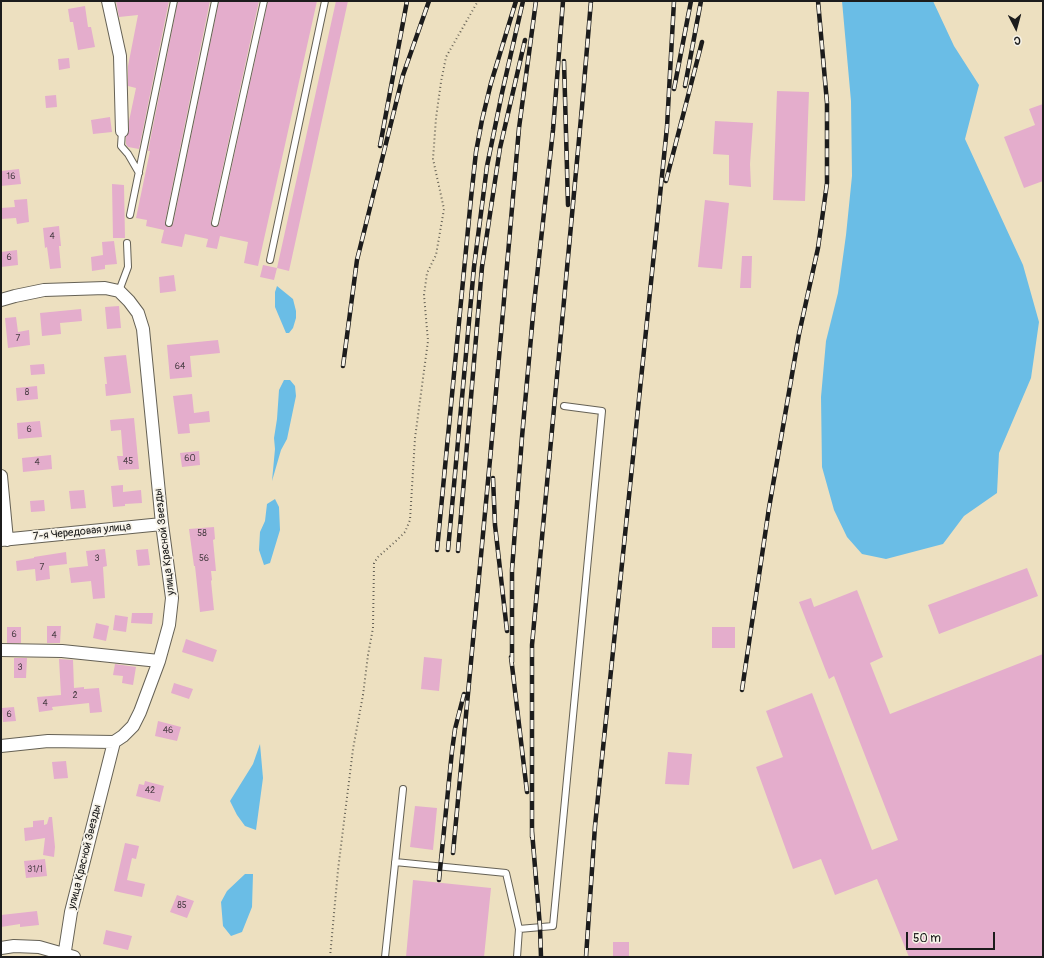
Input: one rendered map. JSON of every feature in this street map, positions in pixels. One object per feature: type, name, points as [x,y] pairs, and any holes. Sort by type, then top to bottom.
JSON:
[{"type":"street","points":[[108,1],[120,56],[122,131]]},
{"type":"street","points":[[1,300],[44,290],[106,288],[119,292]]},
{"type":"street","name":"улица Красной Звезды","points":[[68,956],[71,912],[114,742],[123,736],[133,726],[140,712],[159,661],[169,625],[172,598],[162,524],[143,329],[138,313],[129,301],[119,292]]},
{"type":"street","points":[[1,476],[4,540]]},
{"type":"street","name":"7-я Чередовая улица","points":[[4,540],[162,524]]},
{"type":"street","points":[[1,650],[62,651],[159,661]]},
{"type":"street","points":[[1,746],[48,741],[114,742]]},
{"type":"street","points":[[1,948],[14,946],[40,947],[68,956]]},
{"type":"lane","points":[[130,215],[174,1]]},
{"type":"lane","points":[[169,223],[215,1]]},
{"type":"lane","points":[[216,223],[264,1]]},
{"type":"lane","points":[[270,260],[325,1]]},
{"type":"lane","points":[[122,131],[121,146],[128,154],[139,173]]},
{"type":"lane","points":[[119,292],[128,267],[127,243]]},
{"type":"lane","points":[[519,929],[553,926],[602,411],[564,406]]},
{"type":"lane","points":[[386,957],[403,789]]},
{"type":"lane","points":[[395,862],[506,873],[519,929],[517,957]]},
{"type":"path","points":[[330,957],[338,870],[353,749],[373,628],[374,563],[378,557],[405,532],[410,520],[415,438],[428,341],[424,295],[427,273],[436,255],[444,209],[433,159],[436,118],[441,82],[446,57],[478,1]]},
{"type":"water","points":[[842,1],[933,1],[954,46],[979,85],[965,139],[1023,265],[1039,322],[1031,378],[999,453],[997,493],[964,516],[943,544],[886,559],[862,554],[847,537],[834,510],[822,467],[821,397],[826,341],[838,293],[852,176],[851,101]]},
{"type":"water","points":[[277,286],[293,299],[296,318],[293,328],[289,333],[286,333],[275,307],[275,292]]},
{"type":"water","points":[[284,380],[290,380],[295,386],[296,396],[287,439],[281,450],[272,481],[275,449],[274,438],[279,390]]},
{"type":"water","points":[[275,499],[279,507],[280,530],[270,563],[264,565],[259,550],[260,532],[265,521],[267,504]]},
{"type":"water","points":[[260,744],[263,778],[256,830],[245,826],[237,815],[230,801],[253,764]]},
{"type":"water","points":[[245,874],[253,874],[252,907],[242,932],[231,936],[223,926],[221,902],[227,891]]},
{"type":"building","points":[[116,1],[169,1],[139,149],[128,147],[126,144],[126,137],[129,131],[129,121],[136,88],[128,86],[128,66],[138,15],[119,17]]},
{"type":"building","points":[[178,1],[210,1],[165,222],[166,226],[168,227],[172,226],[173,224],[219,1],[259,1],[211,222],[212,226],[214,227],[218,226],[219,224],[268,1],[317,1],[258,266],[244,263],[248,242],[220,236],[217,249],[206,247],[208,239],[185,234],[182,247],[161,243],[164,230],[146,226],[147,220],[136,218]]},
{"type":"building","points":[[336,1],[348,1],[289,271],[277,268]]},
{"type":"building","points":[[85,6],[88,27],[91,27],[95,47],[78,50],[73,22],[70,22],[68,9]]},
{"type":"building","points":[[69,58],[70,68],[59,70],[58,59]]},
{"type":"building","points":[[777,91],[809,92],[805,201],[773,200]]},
{"type":"building","points":[[56,95],[57,107],[46,108],[45,96]]},
{"type":"building","points":[[1043,104],[1043,181],[1024,188],[1004,137],[1035,125],[1029,109]]},
{"type":"building","points":[[110,117],[112,132],[93,134],[91,120]]},
{"type":"building","points":[[715,121],[753,123],[750,164],[751,187],[729,185],[729,155],[713,154]]},
{"type":"building","points":[[19,169],[21,184],[1,186],[1,171]]},
{"type":"building","points":[[112,184],[124,185],[125,238],[113,238]]},
{"type":"building","points":[[27,199],[29,222],[17,224],[16,218],[1,219],[1,208],[15,207],[14,200]]},
{"type":"building","points":[[705,200],[729,203],[722,269],[698,267]]},
{"type":"building","points":[[59,226],[61,268],[50,269],[47,247],[45,248],[43,228]]},
{"type":"building","points":[[114,241],[117,264],[105,265],[105,269],[92,271],[91,257],[103,255],[102,242]]},
{"type":"building","points":[[17,250],[18,265],[1,267],[1,252]]},
{"type":"building","points":[[742,256],[752,256],[751,288],[740,288]]},
{"type":"building","points":[[263,265],[277,268],[274,280],[260,277]]},
{"type":"building","points":[[174,275],[176,291],[160,293],[159,277]]},
{"type":"building","points":[[119,306],[121,328],[107,329],[105,307]]},
{"type":"building","points":[[81,309],[82,321],[60,323],[61,334],[42,336],[40,313]]},
{"type":"building","points":[[16,317],[18,332],[29,330],[30,345],[8,348],[5,318]]},
{"type":"building","points":[[218,340],[220,353],[190,356],[192,377],[170,379],[167,345]]},
{"type":"building","points":[[126,355],[131,393],[106,396],[105,384],[107,384],[104,357]]},
{"type":"building","points":[[44,364],[45,374],[31,375],[30,365]]},
{"type":"building","points":[[37,386],[38,399],[17,401],[16,388]]},
{"type":"building","points":[[192,394],[194,413],[209,411],[210,422],[189,424],[190,433],[178,434],[173,396]]},
{"type":"building","points":[[134,418],[139,469],[119,470],[117,456],[123,456],[121,430],[111,431],[110,420]]},
{"type":"building","points":[[40,421],[42,437],[18,439],[17,423]]},
{"type":"building","points":[[199,451],[200,465],[182,467],[180,453]]},
{"type":"building","points":[[51,455],[52,469],[23,472],[22,458]]},
{"type":"building","points":[[123,485],[123,492],[141,490],[142,503],[125,504],[125,506],[113,507],[111,486]]},
{"type":"building","points":[[84,490],[86,508],[71,509],[69,491]]},
{"type":"building","points":[[44,500],[45,511],[31,512],[30,501]]},
{"type":"building","points":[[214,527],[215,539],[213,540],[216,571],[211,571],[211,581],[214,610],[200,612],[189,529]]},
{"type":"building","points":[[105,549],[107,566],[103,567],[105,598],[93,599],[91,581],[71,583],[69,568],[88,566],[86,551]]},
{"type":"building","points":[[148,549],[150,565],[138,566],[136,550]]},
{"type":"building","points":[[66,552],[67,564],[49,566],[50,579],[36,581],[35,569],[17,571],[16,561]]},
{"type":"building","points":[[1027,568],[1038,596],[939,634],[928,605]]},
{"type":"building","points":[[857,590],[883,657],[870,663],[890,714],[1043,654],[1043,957],[909,957],[877,879],[835,895],[821,859],[793,869],[756,767],[783,757],[766,711],[812,693],[872,850],[898,840],[834,676],[829,679],[799,602],[811,598],[814,607]]},
{"type":"building","points":[[132,613],[153,613],[152,624],[131,623]]},
{"type":"building","points":[[115,615],[128,617],[126,632],[113,630]]},
{"type":"building","points":[[96,623],[109,626],[106,641],[93,638]]},
{"type":"building","points":[[47,626],[61,626],[60,643],[47,643]]},
{"type":"building","points":[[7,627],[21,627],[21,643],[7,643]]},
{"type":"building","points":[[712,627],[735,627],[735,648],[712,648]]},
{"type":"building","points":[[186,639],[217,650],[213,662],[182,652]]},
{"type":"building","points":[[424,657],[442,659],[439,691],[421,689]]},
{"type":"building","points":[[14,658],[27,658],[26,678],[14,678]]},
{"type":"building","points":[[59,659],[73,660],[74,688],[99,688],[102,712],[90,713],[89,703],[52,707],[53,710],[39,712],[37,697],[61,695]]},
{"type":"building","points":[[115,664],[136,667],[133,685],[122,683],[123,676],[113,675]]},
{"type":"building","points":[[174,683],[193,689],[189,699],[171,693]]},
{"type":"building","points":[[14,707],[16,721],[3,722],[2,708]]},
{"type":"building","points":[[158,721],[181,727],[177,741],[155,736]]},
{"type":"building","points":[[668,752],[692,754],[689,785],[665,784]]},
{"type":"building","points":[[66,761],[68,778],[54,779],[52,762]]},
{"type":"building","points":[[145,781],[164,786],[160,802],[136,796],[139,784],[144,785]]},
{"type":"building","points":[[415,806],[437,808],[433,850],[410,847]]},
{"type":"building","points":[[49,817],[52,817],[55,847],[54,857],[43,855],[45,838],[25,841],[24,828],[33,827],[33,821],[44,820],[44,825],[47,824]]},
{"type":"building","points":[[125,843],[139,846],[136,859],[132,858],[127,880],[145,884],[142,897],[114,891]]},
{"type":"building","points":[[45,859],[47,876],[26,878],[24,861]]},
{"type":"building","points":[[413,880],[491,888],[484,957],[406,957]]},
{"type":"building","points":[[177,895],[194,901],[187,918],[170,912]]},
{"type":"building","points":[[37,911],[39,925],[20,927],[20,924],[1,927],[1,915]]},
{"type":"building","points":[[106,930],[132,936],[128,950],[103,944]]},
{"type":"building","points":[[613,942],[629,942],[629,957],[613,957]]},
{"type":"railway","points":[[380,146],[407,1]]},
{"type":"railway","points":[[343,366],[357,260],[403,75],[429,1]]},
{"type":"railway","points":[[437,550],[476,152],[491,83],[516,1]]},
{"type":"railway","points":[[448,550],[474,267],[487,166],[523,1]]},
{"type":"railway","points":[[453,853],[491,449],[519,128],[536,1]]},
{"type":"railway","points":[[512,662],[512,570],[522,437],[534,304],[553,130],[563,1]]},
{"type":"railway","points":[[532,837],[532,645],[591,1]]},
{"type":"railway","points":[[586,957],[595,826],[667,127],[674,1]]},
{"type":"railway","points":[[674,89],[691,1]]},
{"type":"railway","points":[[685,86],[701,1]]},
{"type":"railway","points":[[742,690],[769,508],[799,334],[818,248],[827,183],[827,103],[818,1]]},
{"type":"railway","points":[[458,551],[482,267],[500,148],[525,40]]},
{"type":"railway","points":[[666,181],[702,42]]},
{"type":"railway","points":[[564,61],[568,205]]},
{"type":"railway","points":[[493,478],[495,525],[507,631]]},
{"type":"railway","points":[[511,657],[527,792]]},
{"type":"railway","points":[[439,880],[452,751],[455,729],[464,694]]},
{"type":"railway","points":[[532,831],[541,957]]}]
